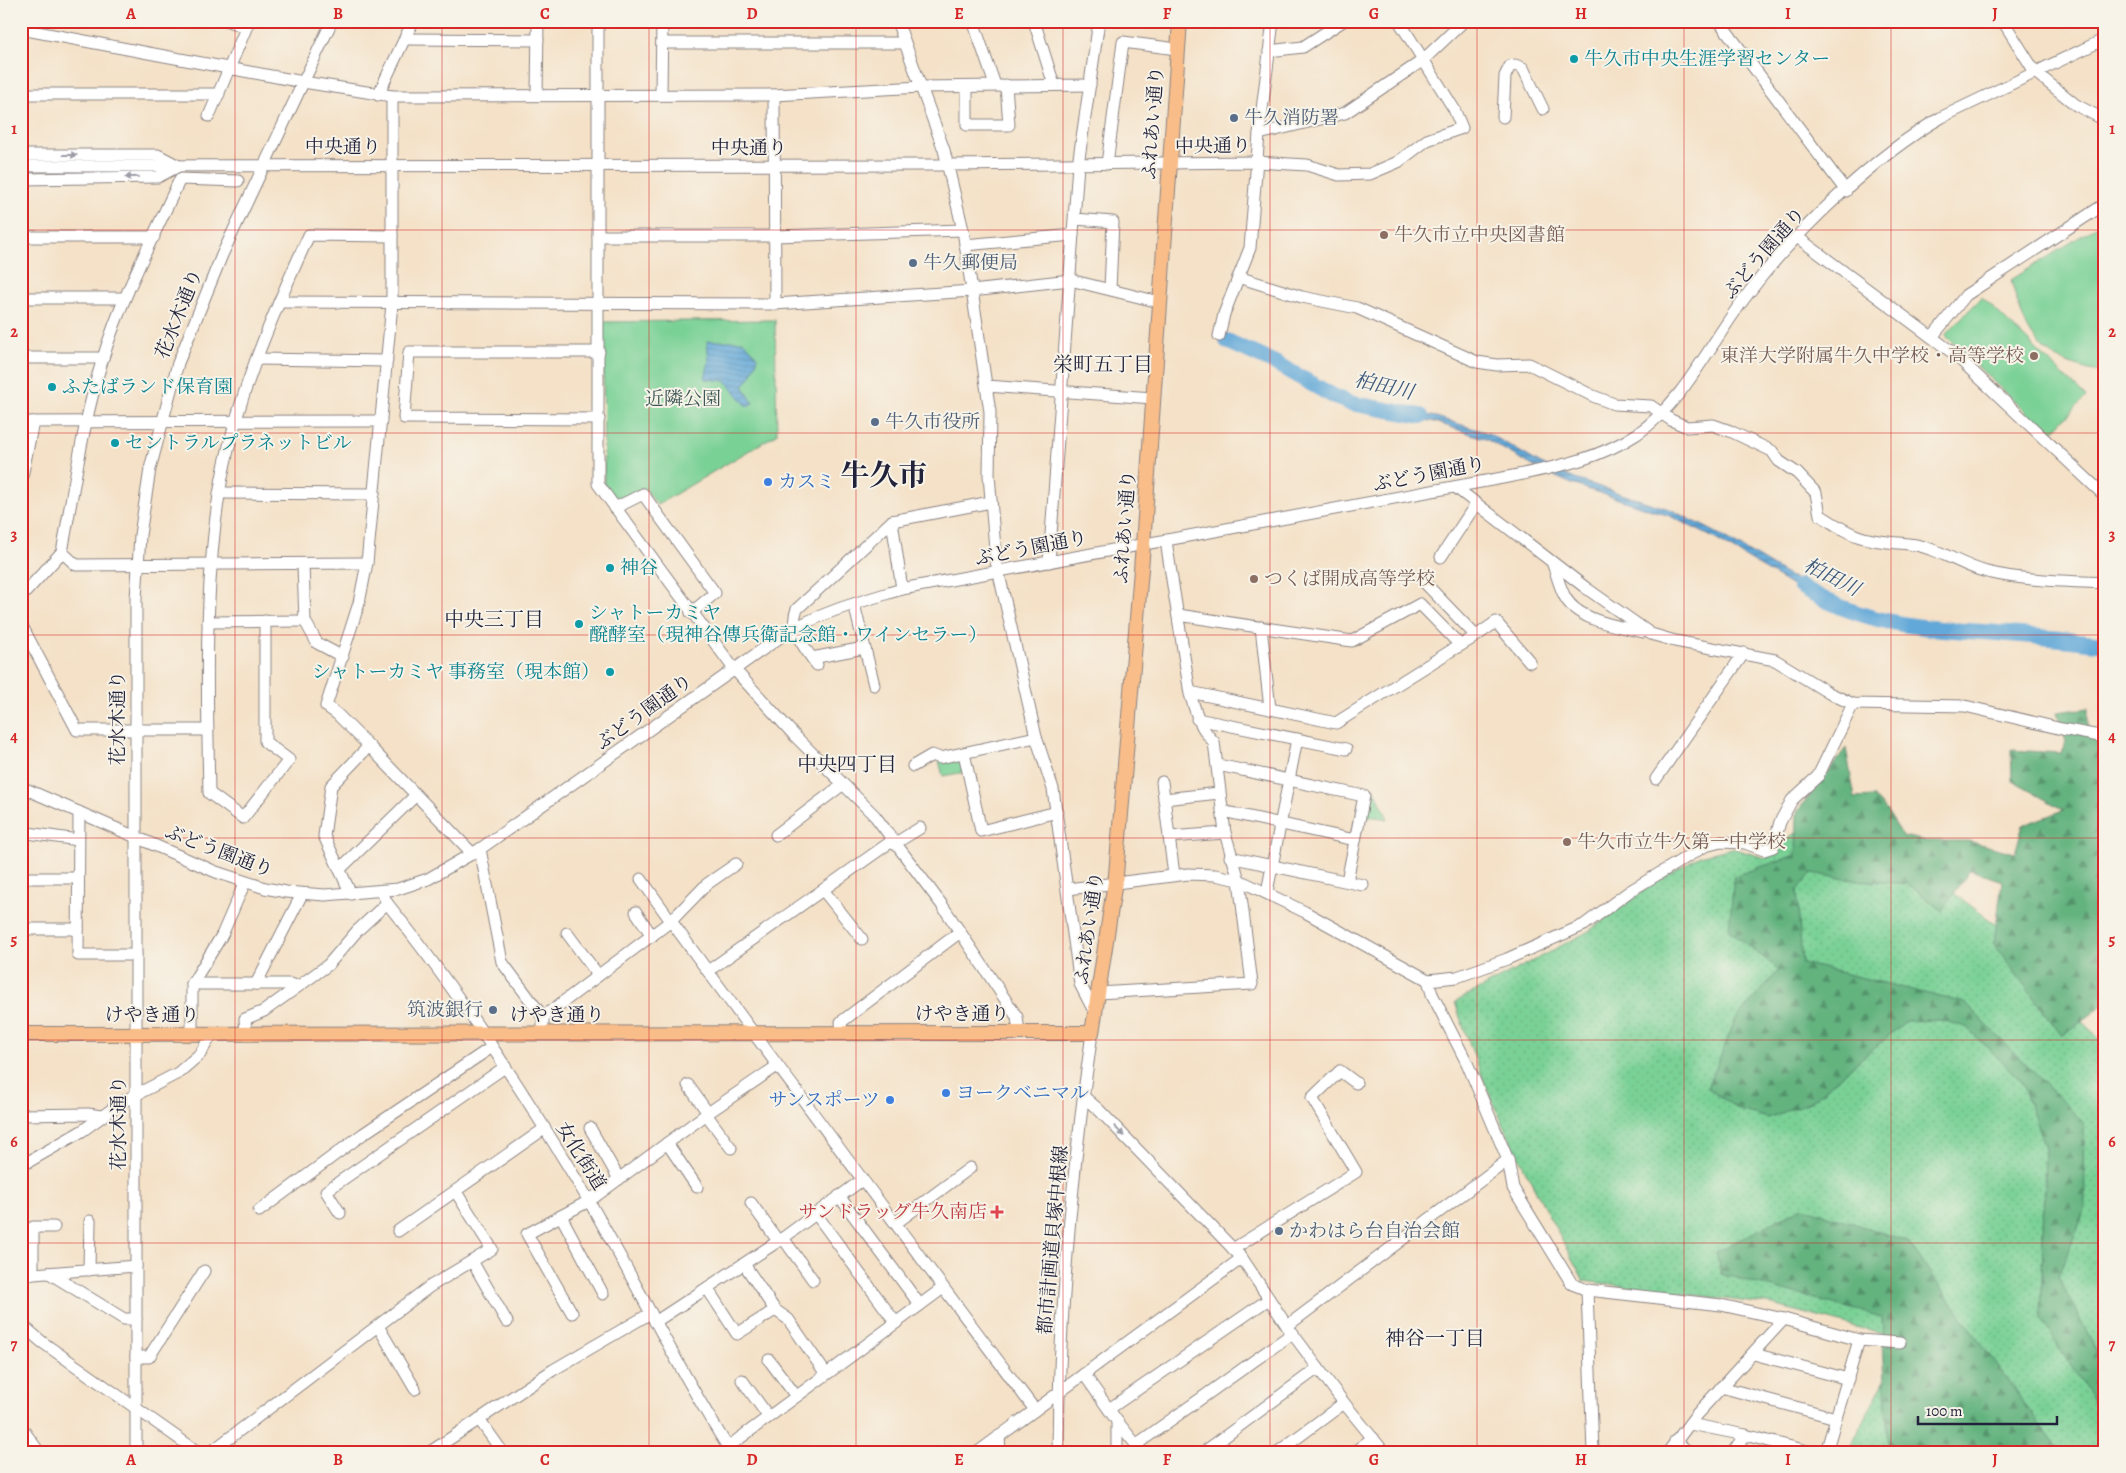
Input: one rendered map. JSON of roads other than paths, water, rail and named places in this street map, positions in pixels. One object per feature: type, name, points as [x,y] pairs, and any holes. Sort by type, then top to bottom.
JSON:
[{"type":"main road","name":"ふれあい通り","points":[[1092,1033],[1116,882],[1143,545],[1180,21]]},
{"type":"main road","name":"けやき通り","points":[[21,1034],[1092,1033]]},
{"type":"street","points":[[209,116],[248,24],[228,21]]},
{"type":"street","name":"花水木通り","points":[[136,1452],[137,1034],[135,730],[137,565],[150,469],[161,421],[178,363],[196,315],[332,21]]},
{"type":"street","points":[[378,94],[414,21]]},
{"type":"street","points":[[537,95],[538,21]]},
{"type":"street","points":[[598,21],[598,484],[734,669],[842,785],[875,816],[960,932],[1017,1017],[1019,1033]]},
{"type":"street","points":[[661,93],[662,21]]},
{"type":"street","points":[[897,21],[948,165],[963,230],[987,386],[991,425],[989,475],[998,572],[1036,737],[1053,789],[1080,984],[1095,1013]]},
{"type":"street","points":[[967,87],[967,125],[1009,125],[1001,85],[973,21]]},
{"type":"street","points":[[1034,21],[1054,85]]},
{"type":"street","points":[[1049,562],[1078,164],[1099,21]]},
{"type":"street","points":[[1219,336],[1224,314],[1250,248],[1256,162],[1273,21]]},
{"type":"street","points":[[1269,51],[1303,47],[1342,21]]},
{"type":"street","points":[[1399,21],[1422,61]]},
{"type":"street","points":[[1259,134],[1346,113],[1422,61],[1464,21]]},
{"type":"street","points":[[1719,21],[1846,191]]},
{"type":"street","points":[[2003,21],[2036,72],[2076,105],[2105,120]]},
{"type":"street","points":[[21,28],[303,82],[392,96],[661,93],[774,95],[921,87],[1090,85]]},
{"type":"street","points":[[406,39],[538,40]]},
{"type":"street","name":"ぶどう園通り","points":[[21,788],[216,872],[245,882],[302,894],[351,894],[382,892],[428,880],[476,851],[796,627],[854,604],[902,590],[1561,466],[1608,451],[1639,432],[1663,412],[1697,368],[1746,295],[1797,237],[1846,191],[1900,145],[1926,127],[2105,39]]},
{"type":"street","points":[[1107,164],[1123,42],[1177,49]]},
{"type":"street","points":[[662,43],[906,44]]},
{"type":"street","name":"中央通り","points":[[21,166],[774,166],[1256,162],[1308,165],[1339,175],[1370,174],[1398,162],[1426,140],[1462,128],[1454,109],[1422,61]]},
{"type":"street","points":[[1503,118],[1505,76],[1510,66],[1515,65],[1523,68],[1543,109]]},
{"type":"street","points":[[21,94],[219,94]]},
{"type":"street","points":[[774,95],[775,304]]},
{"type":"street","points":[[392,96],[392,304],[367,563],[359,603],[326,706],[337,714],[369,746],[415,796],[476,851],[502,962],[543,1017],[544,1034]]},
{"type":"street","points":[[21,155],[158,155],[178,166]]},
{"type":"street","points":[[21,178],[158,177],[178,166]]},
{"type":"street","points":[[21,597],[62,552],[87,421],[103,358],[125,298],[180,179],[238,181]]},
{"type":"street","points":[[1932,337],[1966,295],[2105,204]]},
{"type":"street","points":[[1075,219],[1113,222],[1110,289]]},
{"type":"street","points":[[598,236],[774,236],[963,230]]},
{"type":"street","points":[[965,244],[1073,235]]},
{"type":"street","points":[[265,621],[266,742],[289,760],[243,818],[209,793],[208,622],[211,565],[219,494],[236,421],[278,302],[308,236],[392,236]]},
{"type":"street","points":[[21,237],[154,237]]},
{"type":"street","points":[[1797,237],[1932,337],[1980,377],[2105,496]]},
{"type":"street","points":[[1238,277],[1302,297],[1357,308],[1477,362],[1497,365],[1529,364],[1607,401],[1651,406],[1663,412],[1671,420],[1687,427],[1713,425],[1772,452],[1779,461],[1797,473],[1816,493],[1820,515],[1863,538],[1917,545],[1942,553],[1950,559],[1986,572],[2022,578],[2105,583]]},
{"type":"street","points":[[278,302],[392,304],[775,304],[972,291],[1070,280],[1159,302]]},
{"type":"street","points":[[21,298],[125,298]]},
{"type":"street","points":[[598,352],[409,352],[404,418],[598,419]]},
{"type":"street","points":[[21,358],[103,358]]},
{"type":"street","points":[[257,359],[387,361]]},
{"type":"street","points":[[987,386],[1153,398]]},
{"type":"street","points":[[21,482],[27,422],[381,421]]},
{"type":"street","points":[[1456,487],[1552,562],[1651,634]]},
{"type":"street","points":[[219,494],[374,494]]},
{"type":"street","points":[[615,508],[643,494],[715,593],[691,613]]},
{"type":"street","points":[[864,648],[814,662],[798,637],[796,627],[798,609],[892,521],[991,502]]},
{"type":"street","points":[[1441,557],[1476,504]]},
{"type":"street","points":[[892,521],[902,590]]},
{"type":"street","points":[[1098,993],[1252,984],[1239,880],[1230,857],[1225,833],[1214,742],[1204,732],[1197,719],[1190,692],[1166,541]]},
{"type":"street","points":[[62,552],[76,565],[304,565],[367,563]]},
{"type":"street","points":[[1552,562],[1564,596],[1570,604],[1596,621],[1675,641],[1774,660],[1829,693],[1853,704],[1965,706],[2105,737]]},
{"type":"street","points":[[304,565],[305,622],[317,643],[343,657]]},
{"type":"street","points":[[1423,581],[1476,636]]},
{"type":"street","points":[[854,604],[874,685]]},
{"type":"street","points":[[1178,615],[1352,641],[1420,604],[1460,645],[1458,647]]},
{"type":"street","points":[[208,622],[305,622]]},
{"type":"street","points":[[1190,692],[1336,723],[1496,622],[1530,662]]},
{"type":"street","points":[[21,624],[77,730],[208,730]]},
{"type":"street","points":[[1261,627],[1270,709]]},
{"type":"street","points":[[1656,779],[1744,653]]},
{"type":"street","points":[[1068,889],[1174,875],[1215,875],[1239,880],[1267,892],[1428,980],[1457,977],[1507,959],[1584,925],[1630,891],[1705,846],[1721,842],[1745,843],[1764,850],[1773,847],[1780,822],[1792,800],[1818,776],[1853,704]]},
{"type":"street","points":[[1197,719],[1346,749]]},
{"type":"street","points":[[913,766],[932,754],[940,758],[1036,737]]},
{"type":"street","points":[[1267,892],[1291,780],[1297,739]]},
{"type":"street","points":[[351,894],[324,836],[332,786],[369,746]]},
{"type":"street","points":[[964,753],[981,831],[1057,812]]},
{"type":"street","points":[[1218,766],[1364,796],[1347,881]]},
{"type":"street","points":[[1162,782],[1174,875]]},
{"type":"street","points":[[776,835],[842,785]]},
{"type":"street","points":[[1164,799],[1219,794]]},
{"type":"street","points":[[340,870],[415,796]]},
{"type":"street","points":[[1222,811],[1355,840]]},
{"type":"street","points":[[79,812],[78,956],[136,955]]},
{"type":"street","points":[[708,971],[893,842],[920,828]]},
{"type":"street","points":[[21,832],[78,840]]},
{"type":"street","points":[[1169,837],[1225,833]]},
{"type":"street","points":[[1230,857],[1363,885]]},
{"type":"street","points":[[543,1017],[671,921],[707,884],[736,864]]},
{"type":"street","points":[[21,878],[78,878]]},
{"type":"street","points":[[641,879],[752,1033],[1035,1410]]},
{"type":"street","points":[[192,1034],[192,984],[222,935],[245,882]]},
{"type":"street","points":[[823,890],[862,939]]},
{"type":"street","name":"女化街道","points":[[382,892],[387,903],[435,962],[492,1047],[589,1201],[653,1317],[730,1449]]},
{"type":"street","points":[[256,984],[302,894]]},
{"type":"street","points":[[246,1034],[245,1019],[264,1011],[328,965],[357,931],[387,903]]},
{"type":"street","points":[[636,912],[652,936]]},
{"type":"street","points":[[21,929],[78,929]]},
{"type":"street","points":[[842,1033],[841,1022],[960,932]]},
{"type":"street","points":[[567,933],[598,975]]},
{"type":"street","points":[[1428,980],[1432,994],[1467,1062],[1508,1160],[1513,1188],[1537,1231],[1572,1284],[1587,1290],[1721,1305],[1784,1319],[1859,1340],[1900,1343]]},
{"type":"street","points":[[192,984],[298,986]]},
{"type":"street","name":"都市計画道貝塚中根線","points":[[1058,1452],[1058,1394],[1064,1291],[1092,1033]]},
{"type":"street","points":[[21,1166],[82,1131],[101,1116],[136,1094],[178,1073],[200,1054],[212,1034]]},
{"type":"street","points":[[259,1211],[363,1134],[492,1047]]},
{"type":"street","points":[[572,1313],[526,1234],[589,1201],[707,1114],[778,1066]]},
{"type":"street","points":[[340,1213],[326,1191],[505,1067]]},
{"type":"street","points":[[1233,1249],[1356,1172],[1312,1098],[1340,1071],[1356,1083]]},
{"type":"street","points":[[688,1085],[731,1148]]},
{"type":"street","points":[[1084,1097],[1099,1110],[1242,1258],[1318,1368],[1384,1452]]},
{"type":"street","points":[[21,1115],[88,1114],[101,1116]]},
{"type":"street","points":[[590,1128],[619,1179]]},
{"type":"street","points":[[398,1231],[544,1129]]},
{"type":"street","points":[[667,1143],[697,1187]]},
{"type":"street","points":[[1084,1374],[1117,1421],[1139,1448],[1508,1160]]},
{"type":"street","points":[[896,1223],[970,1168]]},
{"type":"street","points":[[430,1452],[553,1370],[707,1288],[816,1214],[862,1180]]},
{"type":"street","points":[[211,1452],[429,1287],[492,1249],[456,1192]]},
{"type":"street","points":[[840,1196],[920,1305]]},
{"type":"street","points":[[751,1203],[813,1280]]},
{"type":"street","points":[[816,1214],[896,1323]]},
{"type":"street","points":[[561,1216],[603,1294]]},
{"type":"street","points":[[89,1270],[90,1221]]},
{"type":"street","points":[[54,1226],[33,1227],[27,1275],[136,1266]]},
{"type":"street","points":[[978,1452],[1242,1258]]},
{"type":"street","points":[[472,1261],[507,1322]]},
{"type":"street","points":[[744,1264],[774,1310],[788,1319],[826,1374]]},
{"type":"street","points":[[136,1357],[149,1357],[204,1271]]},
{"type":"street","points":[[49,1273],[124,1319],[136,1318]]},
{"type":"street","points":[[707,1288],[736,1334],[774,1310]]},
{"type":"street","points":[[730,1449],[768,1416],[942,1288]]},
{"type":"street","points":[[1587,1290],[1594,1452]]},
{"type":"street","points":[[1109,1409],[1269,1299]]},
{"type":"street","points":[[1668,1452],[1720,1387],[1754,1354],[1784,1319]]},
{"type":"street","points":[[21,1324],[42,1342],[198,1452]]},
{"type":"street","points":[[378,1326],[415,1389]]},
{"type":"street","points":[[1826,1452],[1859,1340]]},
{"type":"street","points":[[1754,1354],[1848,1379]]},
{"type":"street","points":[[770,1360],[796,1396]]},
{"type":"street","points":[[1204,1452],[1318,1368]]},
{"type":"street","points":[[742,1380],[768,1416]]},
{"type":"street","points":[[1720,1387],[1836,1418]]},
{"type":"street","points":[[1278,1452],[1344,1403]]},
{"type":"street","points":[[479,1419],[501,1450],[498,1452]]},
{"type":"street","points":[[1117,1421],[1117,1452]]},
{"type":"street","points":[[1690,1424],[1745,1435],[1811,1452]]},
{"type":"street","points":[[21,1427],[33,1449]]},
{"type":"street","points":[[1734,1452],[1745,1435]]},
{"type":"street","points":[[999,1436],[1000,1452]]},
{"type":"street","points":[[1354,1452],[1373,1438]]},
{"type":"street","points":[[1675,1442],[1689,1452]]},
{"type":"water","points":[[707,341],[743,341],[758,357],[752,374],[743,386],[753,403],[747,406],[726,381],[705,379],[709,361]]},
{"type":"water","points":[[1401,409],[1436,417],[1488,433],[1541,464],[1575,479],[1672,510],[1717,533],[1820,595],[1817,601],[1714,538],[1670,516],[1572,484],[1538,469],[1486,439],[1435,422],[1400,415]]},
{"type":"waterway","name":"柏田川","points":[[1227,341],[1275,363],[1335,397],[1350,403],[1421,416]]},
{"type":"waterway","name":"柏田川","points":[[1800,586],[1824,600],[1848,610],[1896,623],[1920,627],[2105,644]]},
{"type":"place","name":"牛久市中央生涯学習センター","points":[[1574,59]]},
{"type":"place","name":"牛久消防署","points":[[1234,118]]},
{"type":"place","name":"牛久市立中央図書館","points":[[1384,235]]},
{"type":"place","name":"牛久郵便局","points":[[913,263]]},
{"type":"place","name":"東洋大学附属牛久中学校・高等学校","points":[[2034,356]]},
{"type":"place","name":"ふたばランド保育園","points":[[52,387]]},
{"type":"place","name":"牛久市役所","points":[[875,422]]},
{"type":"place","name":"セントラルプラネットビル","points":[[115,443]]},
{"type":"place","name":"カスミ","points":[[768,482]]},
{"type":"place","name":"神谷","points":[[610,568]]},
{"type":"place","name":"つくば開成高等学校","points":[[1254,579]]},
{"type":"place","name":"シャトーカミヤ 醗酵室（現神谷傳兵衛記念館・ワインセラー）","points":[[579,624]]},
{"type":"place","name":"シャトーカミヤ 事務室（現本館）","points":[[610,672]]},
{"type":"place","name":"牛久市立牛久第一中学校","points":[[1567,842]]},
{"type":"place","name":"筑波銀行","points":[[493,1010]]},
{"type":"place","name":"ヨークベニマル","points":[[946,1093]]},
{"type":"place","name":"サンスポーツ","points":[[890,1100]]},
{"type":"place","name":"サンドラッグ牛久南店","points":[[997,1212]]},
{"type":"place","name":"かわはら台自治会館","points":[[1279,1231]]},
{"type":"district","name":"栄町五丁目","points":[[1103,364]]},
{"type":"district","name":"牛久市","points":[[884,475]]},
{"type":"district","name":"中央三丁目","points":[[494,619]]},
{"type":"district","name":"中央四丁目","points":[[847,764]]},
{"type":"district","name":"神谷一丁目","points":[[1435,1338]]},
{"type":"park label","name":"近隣公園","points":[[683,399]]}]
